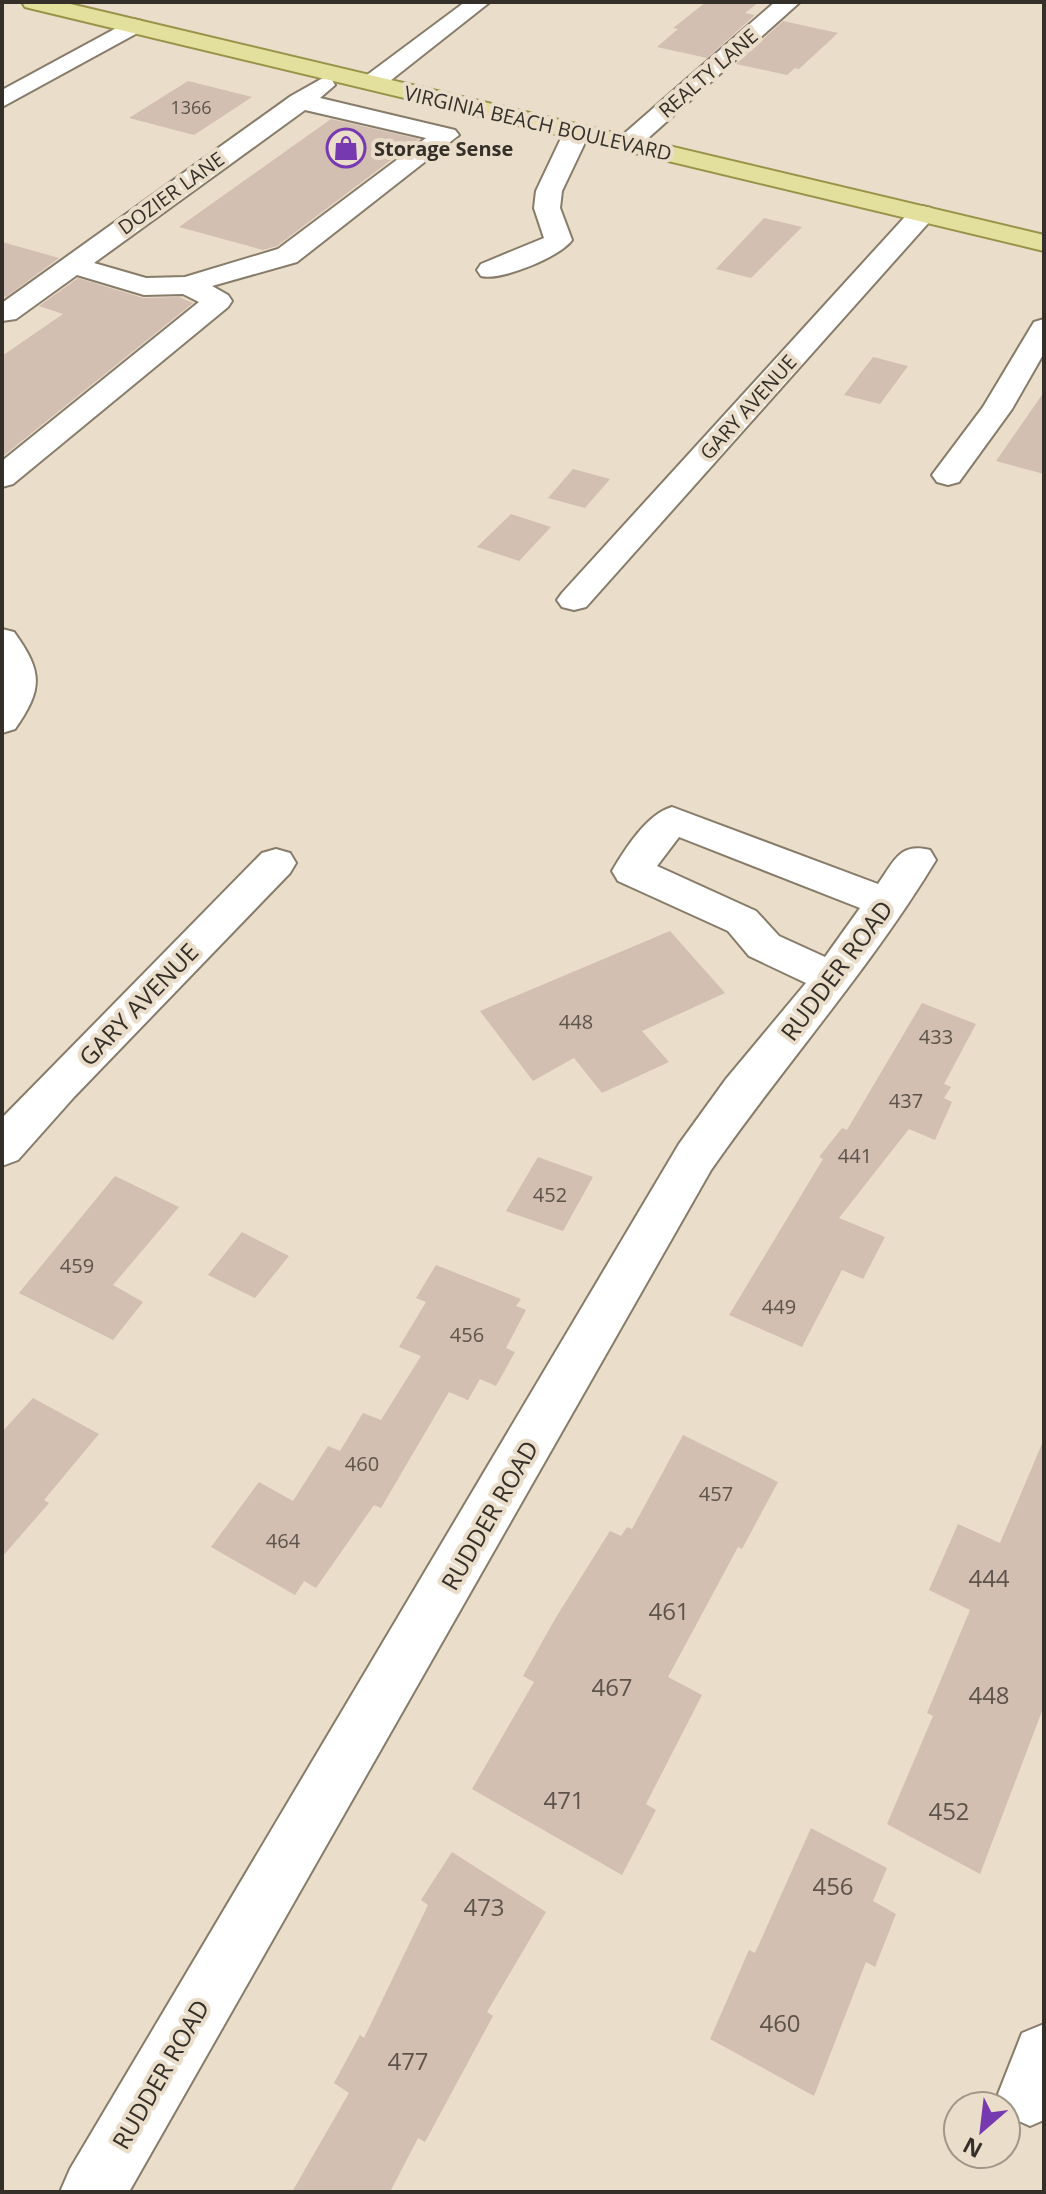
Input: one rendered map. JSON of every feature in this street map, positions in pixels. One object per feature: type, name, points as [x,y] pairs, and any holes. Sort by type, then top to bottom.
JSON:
[{"type":"main road","name":"VIRGINIA BEACH BOULEVARD","points":[[33,2],[128,16],[338,75],[1044,243]]},
{"type":"street","points":[[372,83],[479,2]]},
{"type":"street","name":"REALTY LANE","points":[[627,144],[789,2]]},
{"type":"street","points":[[2,100],[128,16]]},
{"type":"street","name":"DOZIER LANE","points":[[4,312],[86,269],[300,101],[338,75]]},
{"type":"street","points":[[86,269],[144,287],[188,285],[257,262],[287,256],[446,135],[300,101]]},
{"type":"street","points":[[86,269],[333,109]]},
{"type":"street","points":[[491,270],[553,246],[558,240],[547,208],[549,191],[577,132]]},
{"type":"street","name":"GARY AVENUE","points":[[574,600],[922,214]]},
{"type":"street","points":[[2,477],[218,301],[188,285]]},
{"type":"street","points":[[948,475],[997,409],[1044,328]]},
{"type":"street","points":[[2,640],[13,654],[20,675],[18,698],[2,721]]},
{"type":"street","points":[[832,977],[764,946],[742,921],[632,871],[672,820],[886,903]]},
{"type":"street","name":"RUDDER ROAD","points":[[93,2192],[695,1157],[832,977],[916,860]]},
{"type":"street","name":"GARY AVENUE","points":[[2,1148],[59,1085],[276,863]]},
{"type":"building","points":[[706,2],[759,2],[745,13],[755,15],[707,58],[657,47],[678,29],[673,28]]},
{"type":"building","points":[[783,21],[838,33],[799,69],[795,68],[787,75],[736,64]]},
{"type":"building","points":[[188,81],[252,97],[194,135],[129,118]]},
{"type":"building","points":[[331,119],[419,139],[277,246],[263,250],[179,227]]},
{"type":"building","points":[[764,218],[802,227],[751,278],[716,269]]},
{"type":"building","points":[[2,242],[59,258],[6,297],[2,296]]},
{"type":"building","points":[[78,278],[143,298],[179,297],[193,303],[2,457],[2,356],[63,314],[39,306]]},
{"type":"building","points":[[873,357],[908,366],[880,404],[844,395]]},
{"type":"building","points":[[1044,392],[1044,474],[996,461]]},
{"type":"building","points":[[573,469],[610,479],[585,508],[548,498]]},
{"type":"building","points":[[511,514],[551,527],[519,561],[477,547]]},
{"type":"building","points":[[670,931],[725,993],[642,1031],[669,1062],[602,1093],[574,1058],[533,1081],[480,1011]]},
{"type":"building","points":[[922,1003],[976,1024],[944,1084],[951,1087],[944,1098],[952,1102],[935,1140],[909,1129],[839,1218],[885,1237],[863,1279],[842,1270],[802,1347],[729,1315],[823,1159],[819,1157],[842,1128],[847,1130]]},
{"type":"building","points":[[538,1157],[593,1177],[563,1231],[506,1211]]},
{"type":"building","points":[[115,1176],[179,1207],[113,1285],[143,1302],[113,1340],[19,1293]]},
{"type":"building","points":[[242,1232],[289,1256],[255,1298],[208,1275]]},
{"type":"building","points":[[436,1265],[521,1299],[516,1306],[526,1310],[506,1348],[515,1352],[496,1386],[480,1379],[468,1400],[449,1392],[381,1508],[374,1505],[316,1588],[304,1581],[295,1595],[211,1547],[259,1482],[293,1501],[328,1446],[340,1451],[363,1413],[381,1420],[421,1356],[399,1347],[426,1302],[416,1298]]},
{"type":"building","points":[[33,1398],[99,1434],[44,1500],[49,1503],[2,1557],[2,1432]]},
{"type":"building","points":[[683,1435],[778,1482],[742,1549],[738,1547],[668,1677],[702,1695],[646,1804],[656,1810],[622,1875],[472,1789],[534,1682],[523,1676],[555,1619],[610,1531],[621,1536],[627,1527],[632,1529]]},
{"type":"building","points":[[1044,1439],[1044,1706],[980,1874],[887,1824],[933,1716],[927,1713],[970,1610],[929,1590],[958,1524],[1000,1543]]},
{"type":"building","points":[[811,1828],[887,1868],[873,1901],[896,1914],[875,1967],[866,1962],[814,2096],[710,2039],[749,1950],[755,1953]]},
{"type":"building","points":[[452,1852],[546,1912],[487,2012],[493,2016],[425,2142],[418,2138],[390,2192],[292,2192],[349,2093],[334,2083],[360,2035],[364,2038],[428,1905],[421,1900]]},
{"type":"place","name":"Storage Sense","points":[[346,148]]}]
